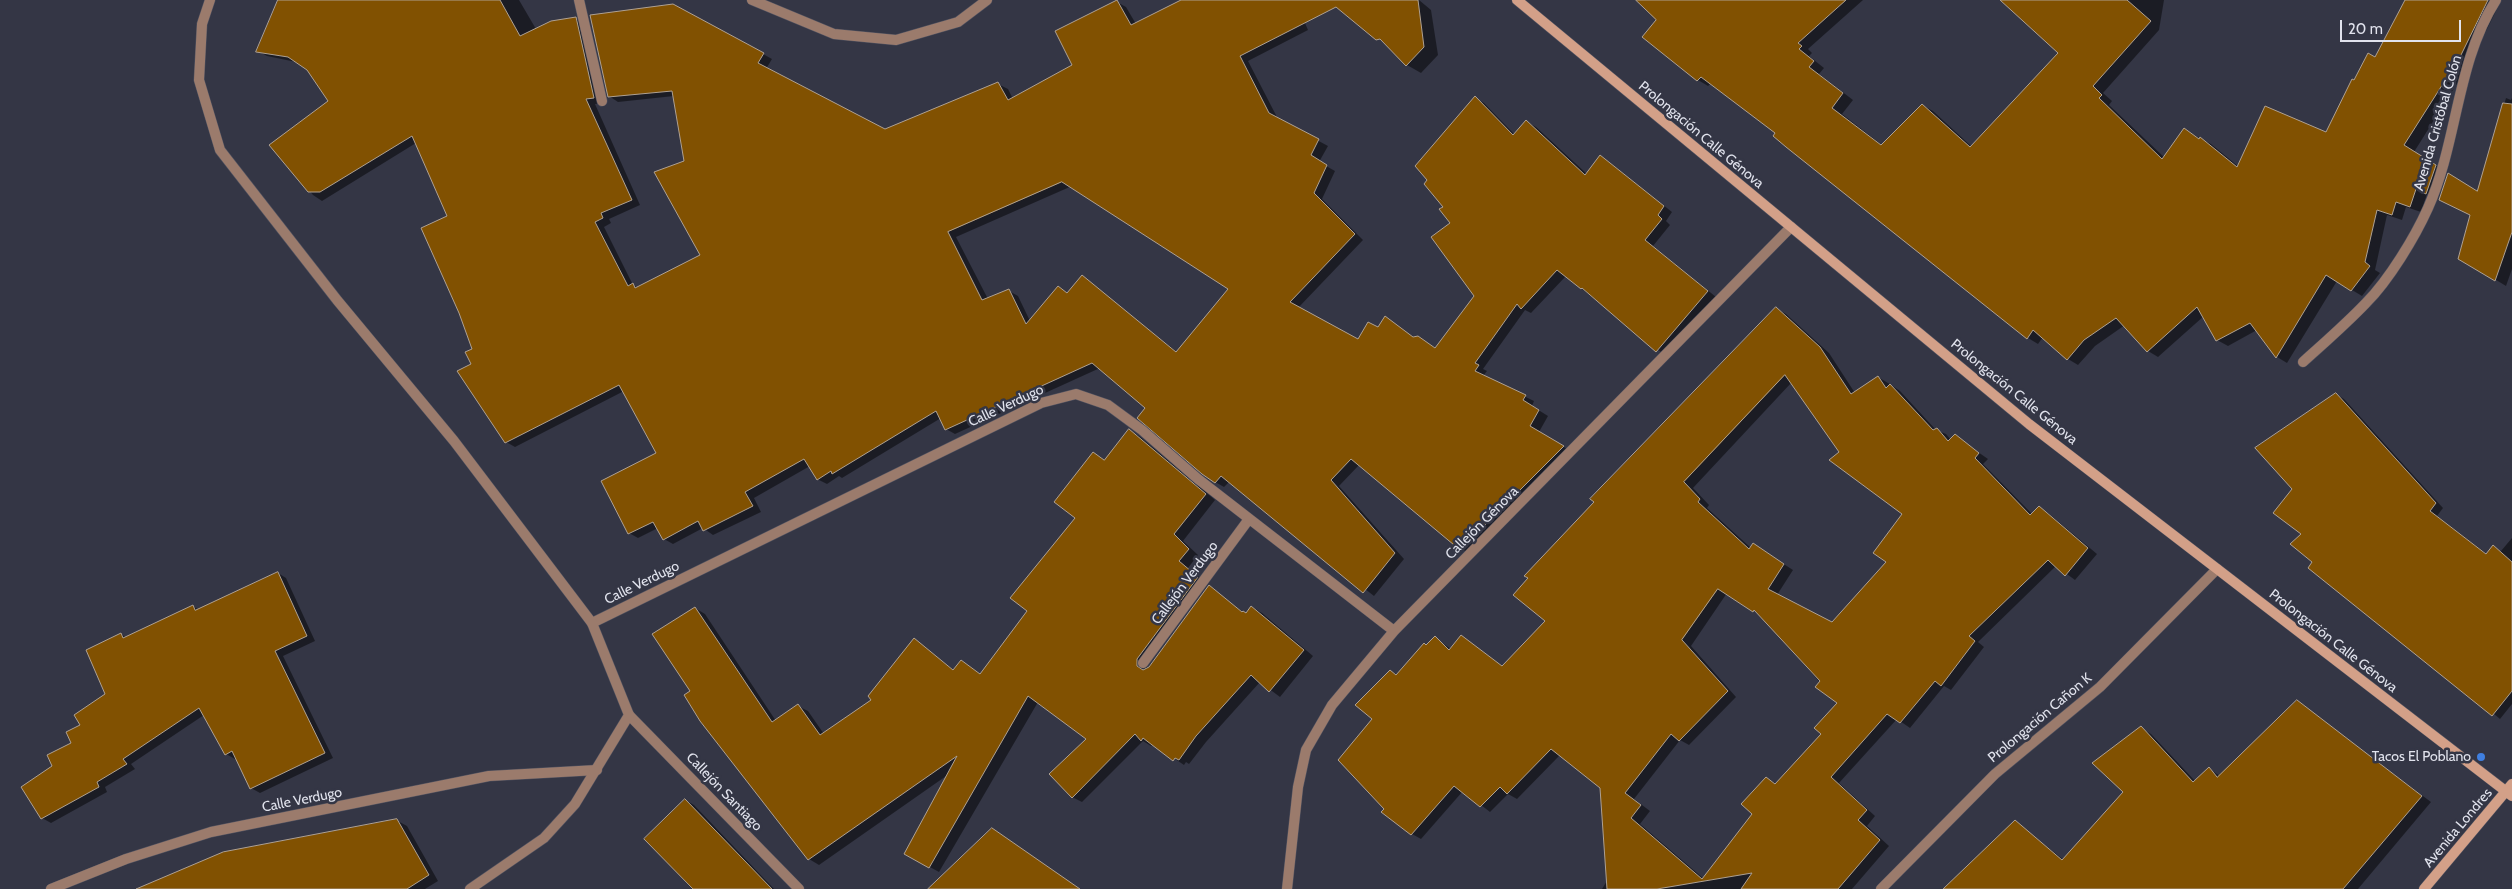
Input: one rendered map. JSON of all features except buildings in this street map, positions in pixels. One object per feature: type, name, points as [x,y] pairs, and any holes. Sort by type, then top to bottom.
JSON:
[{"type":"main road","name":"Prolongación Calle Génova","points":[[1517,0],[2029,424],[2217,569],[2510,790]]},
{"type":"main road","name":"Avenida Londres","points":[[2424,889],[2510,790]]},
{"type":"street","points":[[210,0],[202,24],[199,80],[220,150],[336,300],[454,441],[592,623],[629,715],[575,804],[544,838],[470,889]]},
{"type":"street","points":[[579,0],[602,100]]},
{"type":"street","points":[[752,0],[834,34],[896,40],[958,22],[987,0]]},
{"type":"street","name":"Avenida Cristóbal Colón","points":[[2303,362],[2368,302],[2403,252],[2428,207],[2443,162],[2466,69],[2486,16],[2496,0]]},
{"type":"street","name":"Callejón Génova","points":[[1287,889],[1298,787],[1306,750],[1332,705],[1394,631],[1791,227]]},
{"type":"street","name":"Calle Verdugo","points":[[592,623],[1041,402],[1076,394],[1108,405],[1122,415],[1249,519],[1394,631]]},
{"type":"street","name":"Callejón Verdugo","points":[[1142,663],[1249,519]]},
{"type":"street","name":"Prolongación Cañon K","points":[[1882,889],[1995,774],[2100,687],[2217,569]]},
{"type":"street","name":"Callejón Santiago","points":[[629,715],[799,889]]},
{"type":"street","name":"Calle Verdugo","points":[[51,889],[126,859],[210,832],[489,776],[597,770]]},
{"type":"place","name":"Tacos El Poblano","points":[[2481,757]]}]
